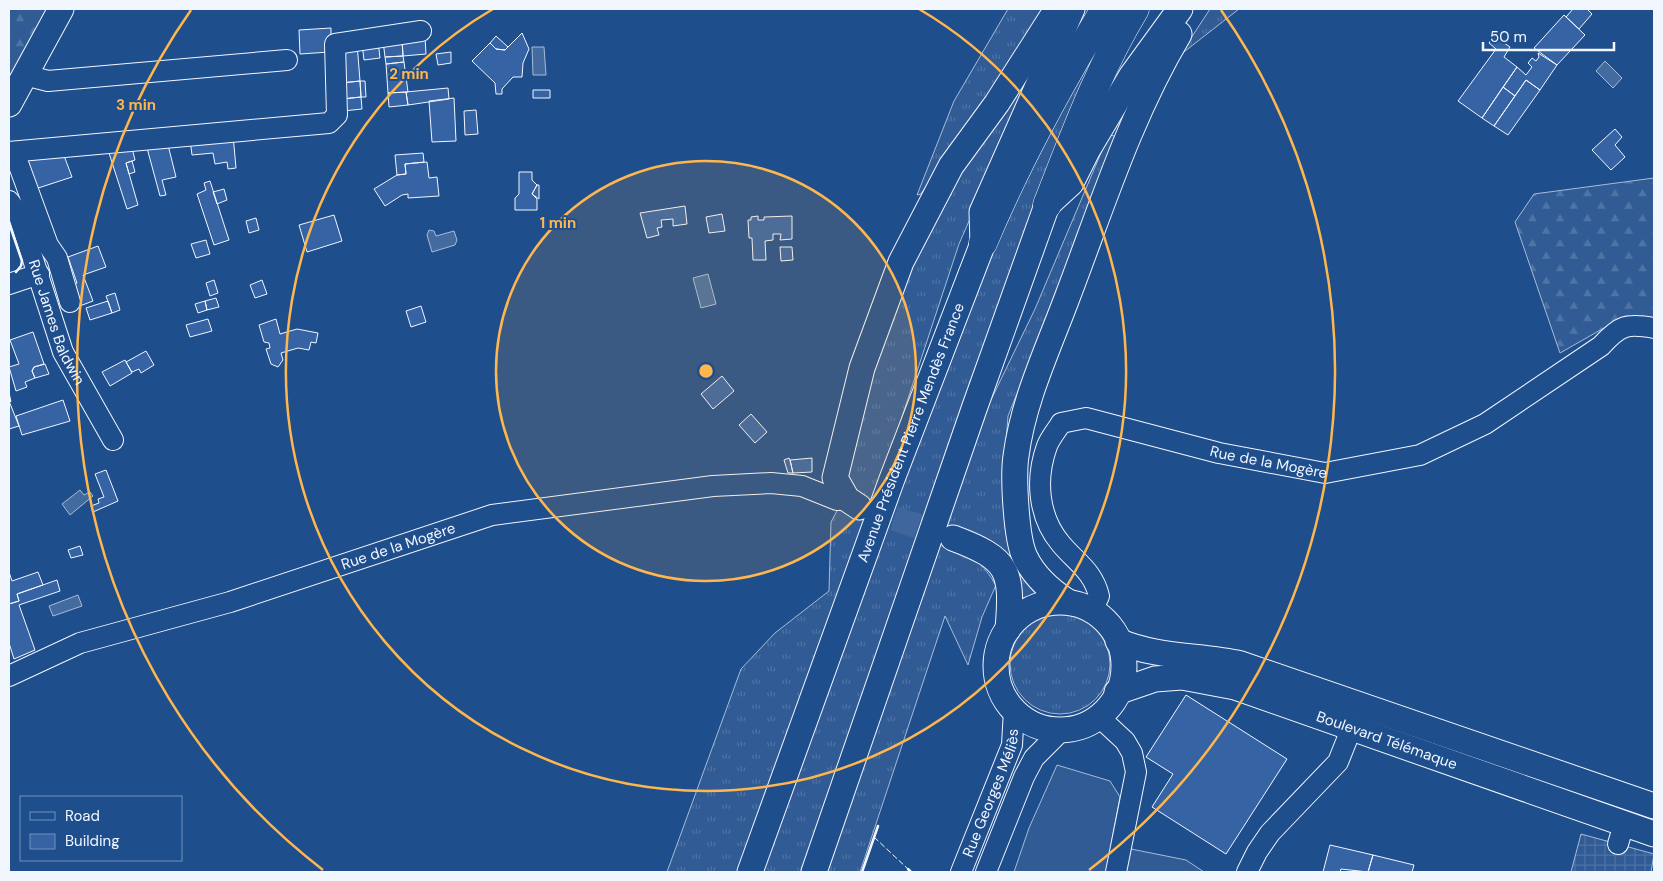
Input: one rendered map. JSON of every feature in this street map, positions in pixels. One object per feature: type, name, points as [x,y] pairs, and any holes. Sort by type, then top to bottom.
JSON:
[{"type":"highway","name":"Avenue Président Pierre Mendès France","points":[[983,243],[1011,178],[1058,88],[1105,9]]},
{"type":"highway","points":[[1047,205],[1081,118],[1122,30],[1135,9]]},
{"type":"main road","points":[[9,104],[61,9]]},
{"type":"main road","points":[[853,503],[835,478],[862,368],[901,262],[951,166],[997,103],[1057,9]]},
{"type":"main road","points":[[983,243],[982,212],[1072,9]]},
{"type":"main road","points":[[814,872],[971,418],[1047,205],[1071,183],[1088,148],[1132,75],[1180,9]]},
{"type":"main road","points":[[1068,602],[1041,604],[1017,618],[1000,641],[996,670],[1005,698],[1014,710],[1028,721],[1045,728],[1063,730],[1076,728],[1098,716],[1109,706],[1118,692],[1123,667],[1118,641],[1103,618],[1053,593],[1034,572],[1024,555],[1016,510],[1016,457],[1023,420],[1143,101],[1164,60],[1196,9]]},
{"type":"main road","name":"Avenue Président Pierre Mendès France","points":[[750,872],[892,479],[983,243]]},
{"type":"main road","points":[[953,538],[983,550],[996,559],[1006,575],[1011,592],[1008,629]]},
{"type":"main road","name":"Boulevard Télémaque","points":[[1118,641],[1134,648],[1157,654],[1187,655],[1241,664],[1654,806]]},
{"type":"main road","name":"Boulevard Télémaque","points":[[1118,692],[1155,679],[1182,677],[1242,689],[1352,727],[1621,834],[1654,834]]},
{"type":"street","points":[[70,302],[57,258],[48,245],[12,152],[329,123],[337,115],[335,44],[421,31]]},
{"type":"street","points":[[25,75],[48,81],[287,60]]},
{"type":"street","name":"Rue James Baldwin","points":[[9,201],[18,213],[63,352],[113,440]]},
{"type":"street","points":[[9,284],[38,274]]},
{"type":"street","name":"Rue de la Mogère","points":[[1092,611],[1099,596],[1095,580],[1060,542],[1046,519],[1040,500],[1042,469],[1048,445],[1061,422],[1086,418],[1219,453],[1325,473],[1420,455],[1485,424],[1601,346],[1613,332],[1632,324],[1654,328]]},
{"type":"street","points":[[802,486],[835,478]]},
{"type":"street","name":"Rue de la Mogère","points":[[9,676],[80,643],[230,602],[492,515],[713,486],[771,483],[802,486]]},
{"type":"street","points":[[802,486],[836,500],[853,503]]},
{"type":"street","name":"Rue Georges Méliès","points":[[961,872],[1012,745],[1014,710]]},
{"type":"street","points":[[1098,716],[1125,741],[1132,753],[1136,772],[1116,872]]},
{"type":"street","points":[[1247,872],[1257,852],[1270,834],[1338,762],[1352,727]]},
{"type":"street","name":"Rue Georges Méliès","points":[[986,872],[1034,758],[1063,730]]},
{"type":"green space","points":[[9,9],[51,9],[9,86]]},
{"type":"green space","points":[[1008,9],[1045,9],[994,92],[949,152],[921,194],[917,195],[954,101]]},
{"type":"green space","points":[[1210,9],[1239,9],[1180,55]]},
{"type":"green space","points":[[1113,19],[1027,223],[803,872],[759,872],[895,503],[1005,222],[1075,85]]},
{"type":"green space","points":[[1042,54],[959,244],[868,520],[788,731],[739,872],[667,872],[741,669],[775,633],[829,591],[831,522],[838,509],[856,495],[842,474],[858,418],[915,247],[958,170]]},
{"type":"green space","points":[[1109,134],[1119,138],[1008,416],[1003,480],[1037,593],[1020,599],[955,533],[948,550],[965,555],[977,562],[996,585],[982,617],[968,665],[945,616],[860,872],[823,872],[988,406],[1035,309]]},
{"type":"green space","points":[[1654,178],[1654,318],[1625,316],[1560,353],[1515,222],[1534,194]]},
{"type":"green space","points":[[1060,614],[1079,618],[1096,628],[1106,645],[1110,664],[1106,683],[1096,700],[1079,710],[1060,714],[1041,710],[1024,700],[1014,683],[1010,664],[1014,645],[1024,628],[1041,618]]},
{"type":"shaded area","points":[[532,47],[544,47],[546,75],[533,75]]},
{"type":"shaded area","points":[[1605,61],[1622,78],[1613,88],[1596,71]]},
{"type":"shaded area","points":[[429,230],[434,231],[436,236],[454,231],[457,240],[455,245],[432,252],[427,235]]},
{"type":"shaded area","points":[[708,274],[716,304],[701,308],[693,278]]},
{"type":"shaded area","points":[[80,490],[84,495],[90,492],[93,496],[70,515],[62,504]]},
{"type":"shaded area","points":[[78,595],[82,606],[53,616],[49,606]]},
{"type":"shaded area","points":[[1057,765],[1110,781],[1120,797],[1111,845],[1186,860],[1204,872],[1014,872],[1029,828]]},
{"type":"shaded area","points":[[1581,834],[1654,854],[1651,872],[1571,872]]},
{"type":"building","points":[[1573,9],[1587,9],[1592,14],[1579,29],[1566,17]]},
{"type":"building","points":[[1564,15],[1585,35],[1557,65],[1534,48]]},
{"type":"building","points":[[331,28],[331,36],[328,36],[329,52],[300,54],[299,30]]},
{"type":"building","points":[[522,33],[529,49],[523,63],[522,77],[513,77],[502,89],[502,94],[496,94],[495,83],[472,61],[490,43],[496,49],[505,50]]},
{"type":"building","points":[[496,36],[508,47],[505,50],[496,49],[490,43]]},
{"type":"building","points":[[1494,36],[1510,47],[1504,57],[1517,67],[1482,118],[1458,101],[1496,49],[1489,43]]},
{"type":"building","points":[[425,37],[426,54],[403,56],[402,39]]},
{"type":"building","points":[[402,39],[403,56],[385,57],[383,41]]},
{"type":"building","points":[[378,41],[380,58],[364,60],[362,43]]},
{"type":"building","points":[[357,43],[360,81],[341,83],[338,45]]},
{"type":"building","points":[[451,52],[451,63],[438,65],[436,54]]},
{"type":"building","points":[[1538,53],[1557,65],[1540,90],[1526,80],[1515,96],[1503,87],[1517,67],[1526,75],[1532,67],[1528,63],[1532,58],[1536,61],[1539,57]]},
{"type":"building","points":[[403,56],[404,62],[386,64],[385,57]]},
{"type":"building","points":[[404,62],[408,92],[388,93],[386,64]]},
{"type":"building","points":[[1526,80],[1540,90],[1508,135],[1494,126]]},
{"type":"building","points":[[360,81],[365,81],[366,97],[361,97]]},
{"type":"building","points":[[360,81],[361,97],[342,99],[341,83]]},
{"type":"building","points":[[1503,87],[1515,96],[1494,126],[1482,118]]},
{"type":"building","points":[[448,88],[449,99],[408,105],[406,92]]},
{"type":"building","points":[[533,90],[550,90],[550,98],[533,98]]},
{"type":"building","points":[[406,92],[408,105],[389,107],[388,93]]},
{"type":"building","points":[[361,97],[362,109],[343,111],[342,99]]},
{"type":"building","points":[[454,98],[456,141],[432,142],[429,101]]},
{"type":"building","points":[[476,110],[478,134],[465,135],[464,111]]},
{"type":"building","points":[[1615,129],[1622,137],[1615,145],[1625,157],[1611,170],[1592,150]]},
{"type":"building","points":[[233,135],[236,168],[228,169],[227,162],[215,164],[213,153],[192,155],[190,139]]},
{"type":"building","points":[[168,145],[176,177],[162,180],[166,195],[160,196],[147,148]]},
{"type":"building","points":[[132,148],[135,160],[126,163],[138,205],[127,209],[108,150]]},
{"type":"building","points":[[63,153],[72,177],[32,190],[22,158]]},
{"type":"building","points":[[423,153],[424,162],[405,164],[406,174],[397,175],[395,155]]},
{"type":"building","points":[[132,161],[135,172],[129,174],[126,163]]},
{"type":"building","points":[[427,162],[429,178],[437,177],[439,196],[408,198],[408,194],[402,195],[385,206],[374,189],[397,175],[406,174],[405,164]]},
{"type":"building","points":[[519,172],[532,172],[532,180],[537,185],[532,194],[537,199],[537,210],[515,210],[515,198],[519,194]]},
{"type":"building","points":[[210,181],[229,240],[214,245],[197,194],[206,190],[204,183]]},
{"type":"building","points":[[537,185],[539,185],[539,199],[532,194]]},
{"type":"building","points":[[224,189],[227,200],[217,204],[213,192]]},
{"type":"building","points":[[685,206],[687,224],[673,226],[673,219],[661,220],[662,227],[657,228],[659,235],[647,238],[640,213]]},
{"type":"building","points":[[722,214],[725,231],[709,233],[706,217]]},
{"type":"building","points":[[334,215],[342,241],[307,252],[299,225]]},
{"type":"building","points":[[758,216],[758,220],[764,220],[764,217],[792,216],[792,239],[780,240],[781,234],[773,234],[773,240],[765,241],[766,260],[753,260],[752,238],[749,238],[748,220],[751,220],[751,217]]},
{"type":"building","points":[[256,218],[259,230],[249,233],[246,221]]},
{"type":"building","points":[[206,240],[210,254],[196,258],[191,244]]},
{"type":"building","points":[[98,246],[106,267],[83,275],[93,301],[77,307],[69,286],[77,283],[68,257]]},
{"type":"building","points":[[780,247],[792,247],[793,260],[781,261]]},
{"type":"building","points":[[214,280],[218,293],[210,296],[206,283]]},
{"type":"building","points":[[262,280],[267,294],[255,298],[250,285]]},
{"type":"building","points":[[115,293],[120,310],[112,313],[106,296]]},
{"type":"building","points":[[216,298],[219,307],[207,310],[205,301]]},
{"type":"building","points":[[108,301],[112,313],[90,320],[86,308]]},
{"type":"building","points":[[205,301],[207,310],[198,313],[195,304]]},
{"type":"building","points":[[421,306],[426,322],[411,327],[406,311]]},
{"type":"building","points":[[208,319],[212,331],[190,337],[186,325]]},
{"type":"building","points":[[276,319],[280,334],[297,329],[318,333],[316,343],[311,342],[309,350],[298,348],[281,353],[283,360],[278,367],[271,364],[266,349],[270,348],[269,343],[264,342],[259,325]]},
{"type":"building","points":[[33,332],[44,364],[34,367],[32,371],[35,378],[25,382],[27,387],[16,391],[9,367],[19,364],[10,340]]},
{"type":"building","points":[[146,351],[154,365],[141,373],[139,369],[132,372],[126,362]]},
{"type":"building","points":[[125,360],[132,373],[110,386],[102,372]]},
{"type":"building","points":[[45,364],[49,374],[35,378],[32,371],[34,367]]},
{"type":"building","points":[[722,376],[734,391],[713,409],[701,394]]},
{"type":"building","points":[[63,400],[70,421],[22,435],[16,416]]},
{"type":"building","points":[[9,401],[19,426],[9,429]]},
{"type":"building","points":[[751,414],[767,432],[755,443],[739,425]]},
{"type":"building","points":[[789,458],[793,473],[788,473],[784,460]]},
{"type":"building","points":[[812,458],[812,472],[793,473],[790,460]]},
{"type":"building","points":[[106,470],[118,501],[93,512],[91,506],[99,503],[98,499],[104,497],[95,474]]},
{"type":"building","points":[[80,546],[83,555],[71,558],[68,550]]},
{"type":"building","points":[[9,572],[12,581],[38,572],[43,585],[17,594],[19,601],[9,604]]},
{"type":"building","points":[[57,580],[60,591],[19,605],[35,650],[14,659],[9,643],[9,604],[19,601],[17,594]]},
{"type":"building","points":[[1186,695],[1287,759],[1226,854],[1152,807],[1173,774],[1146,757]]},
{"type":"building","points":[[1330,845],[1373,855],[1368,872],[1341,869],[1340,872],[1323,872]]},
{"type":"building","points":[[1373,855],[1414,865],[1412,872],[1368,872]]},
{"type":"tunnel","points":[[859,507],[951,537]]},
{"type":"fence","points":[[874,837],[908,869]]},
{"type":"wall","points":[[9,223],[22,261],[21,266],[16,272]]},
{"type":"wall","points":[[9,396],[10,401]]},
{"type":"wall","points":[[862,872],[878,826]]},
{"type":"wall","points":[[908,869],[911,872]]}]
